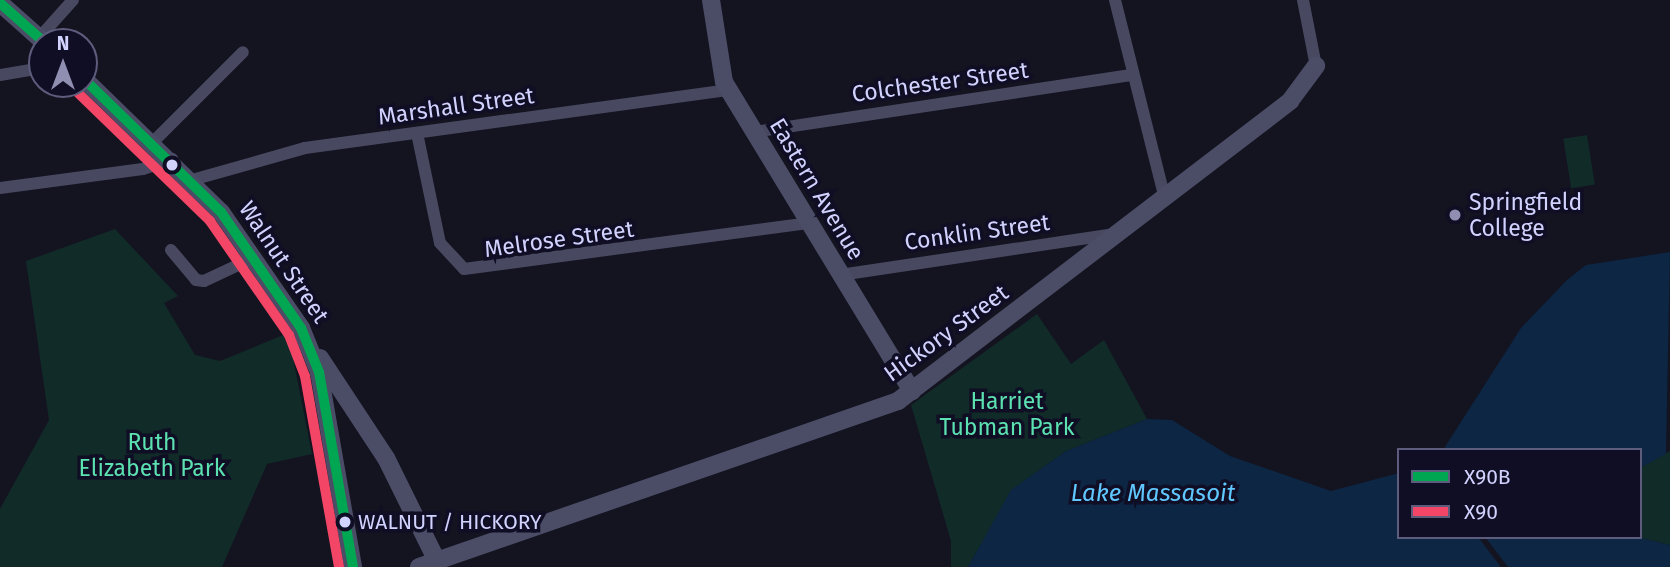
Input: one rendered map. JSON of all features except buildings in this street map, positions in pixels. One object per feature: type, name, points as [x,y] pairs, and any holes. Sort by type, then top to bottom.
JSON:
[{"type":"street","points":[[51,28],[73,0]]},
{"type":"street","name":"Eastern Avenue","points":[[711,0],[729,90],[912,391]]},
{"type":"street","points":[[1115,0],[1165,199]]},
{"type":"street","points":[[1303,0],[1316,66]]},
{"type":"street","points":[[0,3],[28,28]]},
{"type":"street","points":[[153,142],[243,52]]},
{"type":"street","name":"Hickory Street","points":[[419,567],[788,443],[912,391],[1301,92],[1316,66]]},
{"type":"street","points":[[0,75],[28,70]]},
{"type":"street","name":"Colchester Street","points":[[754,132],[1133,75]]},
{"type":"street","name":"Marshall Street","points":[[192,180],[305,148],[729,90]]},
{"type":"street","name":"Walnut Street","points":[[98,92],[192,180],[253,258],[306,338],[319,372],[353,567]]},
{"type":"street","name":"Melrose Street","points":[[417,133],[436,233],[447,258],[464,270],[808,223]]},
{"type":"street","points":[[0,188],[143,169],[172,159]]},
{"type":"street","name":"Conklin Street","points":[[840,275],[1120,233]]},
{"type":"street","points":[[171,250],[196,280],[211,281],[253,258]]},
{"type":"street","points":[[306,338],[382,450],[437,561]]},
{"type":"green space","points":[[1587,135],[1595,184],[1571,188],[1563,139]]},
{"type":"green space","name":"Ruth Elizabeth Park","points":[[115,229],[178,296],[164,303],[195,355],[220,361],[288,333],[312,454],[267,464],[222,567],[0,567],[0,509],[49,420],[26,261]]},
{"type":"green space","name":"Harriet Tubman Park","points":[[1037,314],[1071,364],[1104,340],[1147,419],[1066,451],[1012,490],[968,567],[951,567],[951,541],[911,405]]},
{"type":"green space","points":[[1670,451],[1670,545],[1642,538],[1642,467]]},
{"type":"water","points":[[1670,252],[1666,454],[1642,467],[1642,448],[1444,448],[1521,328],[1567,280],[1586,265]]},
{"type":"water","name":"Lake Massasoit","points":[[1147,419],[1172,420],[1230,456],[1331,491],[1397,474],[1397,539],[1642,538],[1670,545],[1670,567],[968,567],[1011,490],[1066,451]]},
{"type":"pier","points":[[1480,539],[1487,539],[1508,567],[1501,567]]},
{"type":"transit line","name":"X90B","points":[[0,3],[28,28]]},
{"type":"transit line","name":"X90B","points":[[98,93],[221,212],[301,328],[319,372],[353,567]]},
{"type":"transit line","name":"X90","points":[[83,98],[210,221],[289,335],[305,376],[339,567]]},
{"type":"place","name":"Springfield College","points":[[1455,215]]},
{"type":"place","name":"WALNUT / HICKORY","points":[[345,522]]}]
